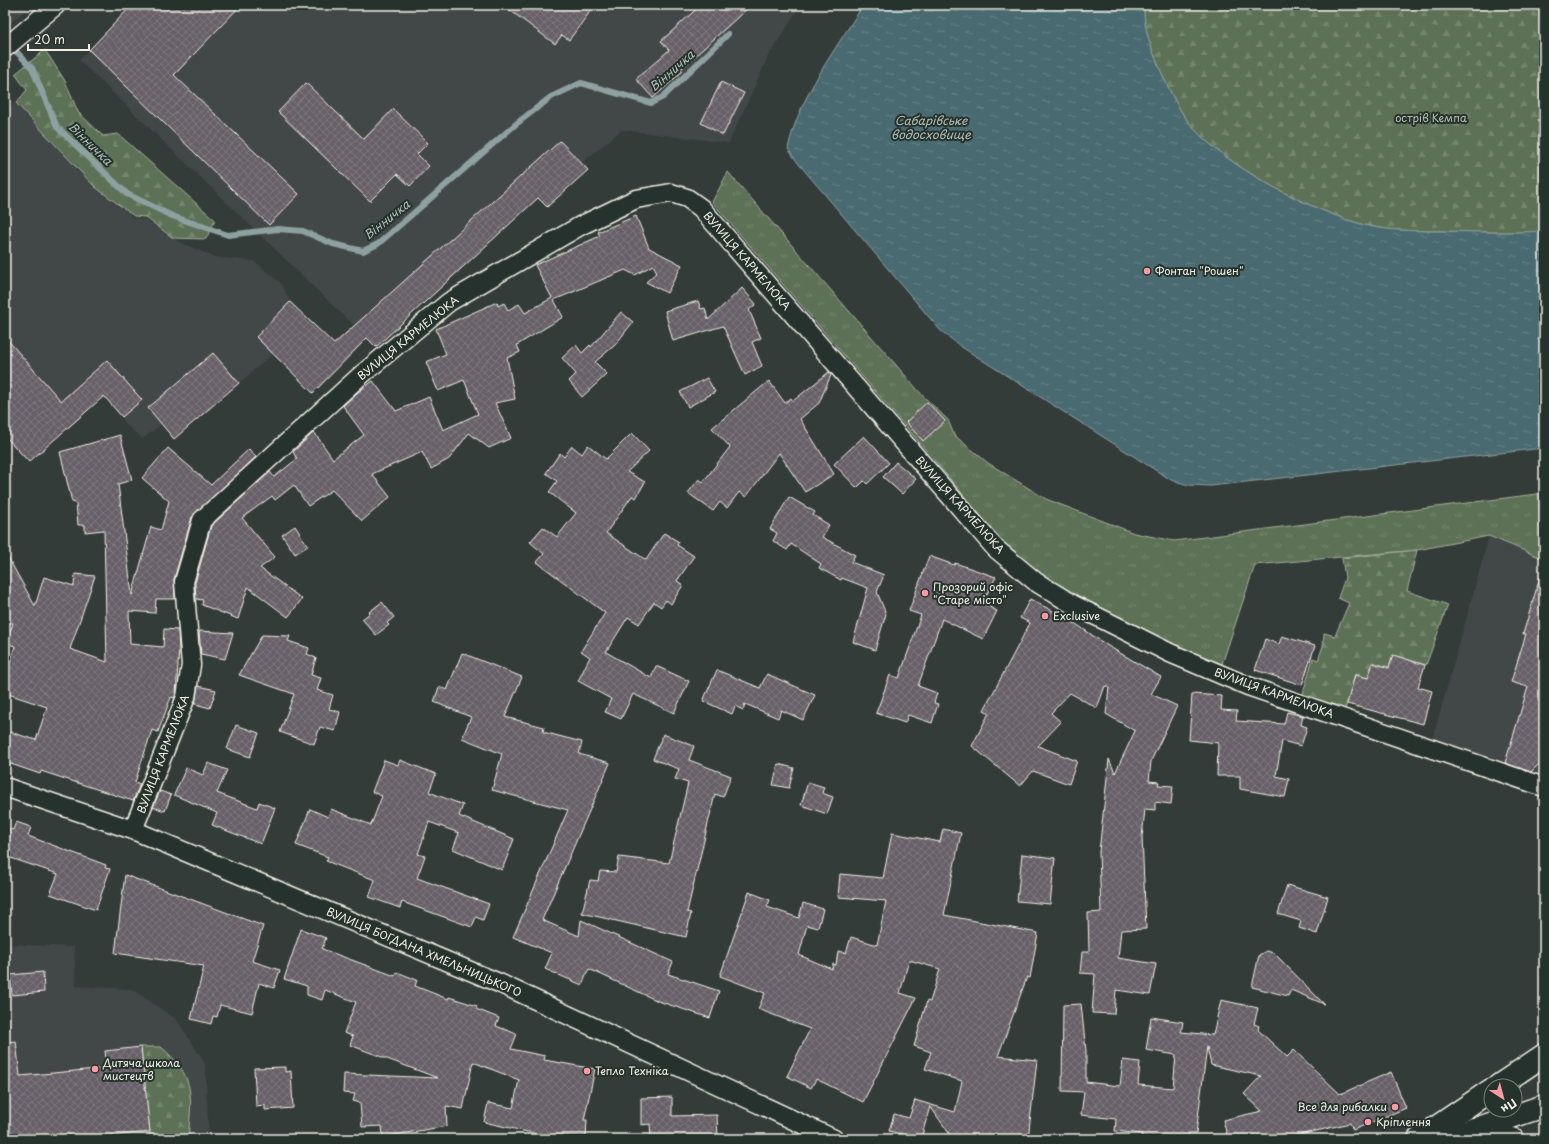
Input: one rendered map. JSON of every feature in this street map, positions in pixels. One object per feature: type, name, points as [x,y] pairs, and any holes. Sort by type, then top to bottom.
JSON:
[{"type":"main road","points":[[1510,1078],[1544,1054]]},
{"type":"main road","points":[[1419,1139],[1483,1095]]},
{"type":"main road","points":[[1446,1139],[1544,1106]]},
{"type":"main road","points":[[1473,1129],[1512,1139]]},
{"type":"street","points":[[5,48],[56,5]]},
{"type":"street","name":"ВУЛИЦЯ КАРМЕЛЮКА","points":[[133,830],[186,697],[191,665],[184,582],[202,520],[360,376],[449,302],[580,226],[636,199],[671,193],[687,198],[701,208],[995,548],[1036,582],[1072,604],[1170,653],[1248,686],[1544,787]]},
{"type":"street","name":"ВУЛИЦЯ БОГДАНА ХМЕЛЬНИЦЬКОГО","points":[[5,787],[133,830],[499,983],[834,1139]]},
{"type":"shaded area","points":[[5,5],[32,5],[5,28]]},
{"type":"shaded area","points":[[132,5],[801,5],[768,57],[729,143],[622,130],[538,198],[376,347],[79,60]]},
{"type":"shaded area","points":[[15,103],[95,188],[134,218],[145,219],[173,239],[214,257],[254,261],[281,283],[290,302],[256,337],[273,354],[174,439],[161,424],[143,439],[126,425],[122,417],[104,396],[29,462],[5,436],[5,111]]},
{"type":"shaded area","points":[[1489,536],[1544,559],[1544,787],[1430,748]]},
{"type":"shaded area","points":[[5,944],[74,947],[76,986],[132,989],[177,1020],[205,1063],[209,1139],[5,1139]]},
{"type":"green space","name":"острів Кемпа","points":[[1144,5],[1544,5],[1544,231],[1421,231],[1377,228],[1357,223],[1316,208],[1274,187],[1234,163],[1200,135],[1187,120],[1172,95],[1148,38]]},
{"type":"green space","points":[[45,50],[65,81],[78,112],[103,136],[118,134],[215,220],[206,239],[173,238],[145,217],[134,216],[95,187],[16,103],[27,90],[15,74]]},
{"type":"green space","points":[[728,172],[923,396],[948,420],[954,435],[988,463],[1046,499],[1134,533],[1174,541],[1544,493],[1544,559],[1489,536],[1417,550],[1255,565],[1221,667],[1114,616],[1039,574],[1006,546],[931,456],[712,202]]},
{"type":"green space","points":[[1417,550],[1407,591],[1448,605],[1426,665],[1393,655],[1389,667],[1372,662],[1368,678],[1355,674],[1345,710],[1302,697],[1313,658],[1318,660],[1323,646],[1324,633],[1335,636],[1349,603],[1338,598],[1345,578],[1342,558]]},
{"type":"green space","points":[[141,1047],[161,1047],[181,1068],[189,1088],[190,1111],[188,1139],[149,1139],[150,1132]]},
{"type":"water","name":"Сабарівське водосховище","points":[[863,5],[1144,5],[1148,38],[1172,95],[1187,120],[1200,135],[1234,163],[1274,187],[1316,208],[1357,223],[1377,228],[1421,231],[1544,231],[1544,448],[1211,486],[1189,485],[1171,480],[960,346],[940,330],[798,163],[788,149],[800,111],[809,93],[830,56]]},
{"type":"building","points":[[132,5],[241,5],[174,75],[299,194],[269,225],[89,50]]},
{"type":"building","points":[[503,5],[595,5],[569,40],[562,35],[555,44]]},
{"type":"building","points":[[701,5],[751,5],[681,69],[683,71],[653,98],[636,79],[669,50],[661,41]]},
{"type":"building","points":[[721,82],[744,93],[723,135],[701,123]]},
{"type":"building","points":[[306,83],[364,139],[393,109],[428,143],[417,154],[429,166],[410,186],[397,174],[370,201],[278,112]]},
{"type":"building","points":[[560,141],[588,170],[547,207],[538,198],[376,347],[367,338],[313,393],[256,337],[290,302],[334,344]]},
{"type":"building","points":[[636,216],[649,248],[682,265],[667,293],[646,282],[657,272],[653,265],[635,275],[625,270],[554,300],[563,317],[517,345],[520,352],[507,358],[515,399],[495,403],[511,438],[489,448],[469,433],[449,459],[431,469],[422,452],[372,474],[390,497],[362,521],[332,490],[308,506],[294,485],[275,500],[272,496],[242,518],[275,557],[260,568],[302,599],[288,617],[248,587],[238,619],[202,605],[203,600],[196,599],[195,583],[211,526],[270,472],[274,477],[297,459],[293,452],[314,432],[333,459],[364,435],[343,406],[358,392],[373,381],[396,411],[429,397],[443,430],[478,414],[464,380],[438,391],[426,362],[446,354],[436,329],[497,302],[498,306],[504,303],[508,310],[519,304],[525,313],[552,298],[535,265],[600,236],[598,232]]},
{"type":"building","points":[[742,288],[756,304],[749,310],[761,338],[752,342],[762,366],[745,375],[723,326],[673,341],[665,311],[698,301],[701,309],[705,308],[708,320]]},
{"type":"building","points":[[621,312],[633,322],[615,345],[595,362],[607,374],[582,397],[569,381],[576,374],[562,358],[576,345],[582,353],[590,345],[591,347]]},
{"type":"building","points":[[5,337],[61,401],[107,360],[142,400],[122,417],[104,396],[29,462],[5,436]]},
{"type":"building","points":[[213,353],[239,383],[174,439],[148,408]]},
{"type":"building","points":[[829,372],[831,375],[819,403],[800,419],[834,474],[805,492],[779,453],[746,497],[739,492],[727,508],[720,502],[713,511],[688,493],[699,479],[703,482],[730,447],[712,428],[769,381],[785,403],[791,398],[793,401]]},
{"type":"building","points":[[707,378],[715,392],[688,407],[680,392]]},
{"type":"building","points":[[927,402],[945,421],[923,441],[906,422]]},
{"type":"building","points":[[632,433],[649,451],[627,472],[645,482],[636,498],[632,496],[606,533],[646,560],[664,533],[679,542],[677,545],[694,556],[677,581],[683,585],[671,604],[666,600],[661,607],[654,602],[639,624],[628,617],[606,652],[651,678],[656,666],[689,681],[674,713],[633,694],[621,719],[605,712],[611,699],[578,681],[590,657],[581,651],[605,613],[537,562],[544,554],[530,542],[543,527],[557,537],[576,513],[549,492],[557,481],[546,473],[560,453],[564,457],[572,446],[582,454],[588,445],[606,459]]},
{"type":"building","points":[[120,435],[132,480],[118,484],[132,595],[151,527],[161,530],[169,501],[142,478],[168,448],[211,485],[249,449],[256,457],[192,517],[174,579],[175,599],[156,599],[155,613],[129,611],[130,644],[163,647],[164,629],[178,630],[179,650],[176,694],[174,698],[171,697],[158,732],[152,730],[135,782],[140,784],[133,801],[41,771],[40,774],[5,762],[5,747],[10,732],[36,740],[47,707],[5,693],[5,678],[15,646],[6,643],[13,623],[5,623],[5,552],[35,606],[44,577],[74,586],[75,574],[95,576],[70,649],[107,662],[104,530],[85,532],[85,525],[78,525],[76,503],[72,502],[60,452]]},
{"type":"building","points":[[864,436],[889,463],[867,484],[864,481],[857,488],[834,464]]},
{"type":"building","points":[[896,462],[916,479],[902,494],[883,477]]},
{"type":"building","points":[[789,497],[815,512],[813,515],[829,525],[822,537],[855,555],[851,562],[884,575],[877,592],[886,614],[875,650],[853,642],[868,588],[842,578],[841,580],[819,568],[821,564],[791,544],[787,550],[773,541],[777,533],[770,529]]},
{"type":"building","points":[[295,526],[308,546],[295,554],[282,535]]},
{"type":"building","points":[[929,556],[996,577],[982,603],[997,611],[983,639],[942,619],[918,686],[937,693],[934,703],[938,704],[932,723],[908,715],[905,723],[876,713],[890,675],[899,678],[921,615],[909,611]]},
{"type":"building","points":[[1540,577],[1544,578],[1544,759],[1531,772],[1505,763],[1528,687],[1511,682],[1526,634],[1523,634]]},
{"type":"building","points":[[1030,599],[1070,620],[1108,646],[1161,677],[1151,694],[1177,706],[1151,761],[1149,781],[1159,782],[1158,785],[1173,786],[1171,804],[1155,802],[1155,810],[1145,809],[1142,837],[1146,929],[1121,930],[1118,958],[1156,964],[1150,995],[1116,990],[1114,1014],[1092,1013],[1095,974],[1080,973],[1082,952],[1089,952],[1088,913],[1101,912],[1099,852],[1109,759],[1115,773],[1135,731],[1106,714],[1109,687],[1105,686],[1097,708],[1070,693],[1051,713],[1061,722],[1038,746],[1077,761],[1069,784],[1033,771],[1020,786],[972,746],[989,713],[984,710],[1030,623],[1020,618]]},
{"type":"building","points":[[382,602],[394,617],[387,623],[389,625],[376,635],[362,619]]},
{"type":"building","points":[[199,631],[233,633],[225,659],[201,654]]},
{"type":"building","points":[[262,635],[290,636],[288,641],[309,648],[307,654],[316,658],[311,675],[321,678],[317,690],[333,695],[329,709],[340,712],[335,731],[320,727],[314,744],[280,732],[294,694],[239,675]]},
{"type":"building","points":[[1282,636],[1315,646],[1302,685],[1255,670],[1265,639],[1279,644]]},
{"type":"building","points":[[462,653],[522,677],[505,717],[544,727],[543,732],[582,742],[579,754],[610,763],[542,920],[579,936],[581,920],[673,962],[668,974],[719,991],[710,1018],[658,1001],[589,969],[582,985],[545,969],[552,953],[513,937],[568,810],[492,790],[502,754],[462,738],[471,717],[434,702],[439,687],[447,690]]},
{"type":"building","points":[[1393,655],[1425,665],[1418,687],[1432,691],[1423,724],[1347,704],[1355,675],[1368,678],[1373,663],[1389,668]]},
{"type":"building","points":[[717,670],[760,688],[767,674],[815,695],[803,720],[781,710],[778,718],[745,704],[743,710],[735,706],[732,714],[703,701]]},
{"type":"building","points":[[198,686],[216,690],[210,708],[195,704]]},
{"type":"building","points":[[1192,694],[1222,696],[1221,710],[1237,711],[1236,721],[1284,724],[1287,712],[1303,716],[1301,725],[1307,727],[1301,746],[1282,741],[1276,776],[1289,779],[1285,797],[1240,789],[1240,776],[1217,776],[1218,743],[1189,740]]},
{"type":"building","points":[[236,725],[259,733],[250,757],[227,749]]},
{"type":"building","points":[[663,734],[694,746],[689,760],[731,776],[723,797],[715,794],[687,912],[691,913],[686,937],[582,913],[590,880],[598,881],[600,871],[616,872],[619,857],[669,863],[688,783],[675,779],[679,769],[653,759]]},
{"type":"building","points":[[384,760],[398,765],[400,760],[436,774],[429,792],[463,805],[459,816],[514,839],[502,870],[453,849],[459,833],[429,822],[418,854],[425,856],[417,878],[489,904],[483,920],[476,917],[472,927],[402,902],[400,908],[369,897],[375,880],[326,861],[328,857],[296,845],[310,809],[328,817],[331,809],[371,825],[382,796],[372,792]]},
{"type":"building","points":[[208,763],[227,770],[217,793],[257,808],[259,802],[275,808],[261,844],[212,825],[217,813],[174,795],[186,768],[203,775]]},
{"type":"building","points":[[778,764],[794,768],[789,788],[773,785]]},
{"type":"building","points":[[808,782],[824,787],[822,793],[833,797],[827,814],[801,805]]},
{"type":"building","points":[[160,791],[171,795],[165,811],[153,807]]},
{"type":"building","points":[[16,822],[31,827],[28,836],[106,865],[105,868],[110,869],[96,910],[50,894],[58,874],[5,856],[5,827],[13,830]]},
{"type":"building","points":[[943,829],[961,833],[944,915],[1038,933],[1030,978],[1027,977],[998,1056],[1037,1060],[1028,1139],[953,1139],[930,1106],[921,1139],[889,1131],[894,1114],[909,1118],[915,1100],[955,1112],[962,1081],[925,1069],[931,1052],[914,1046],[927,1001],[930,1002],[940,969],[909,960],[900,993],[916,998],[863,1102],[816,1079],[811,1088],[787,1076],[810,1029],[758,1009],[765,993],[720,976],[749,892],[770,900],[767,907],[799,918],[803,903],[823,909],[818,928],[807,925],[799,955],[832,969],[833,964],[836,965],[838,951],[846,953],[851,937],[877,945],[886,901],[838,897],[840,874],[883,878],[892,833],[940,842]]},
{"type":"building","points":[[1022,854],[1055,858],[1050,904],[1017,901]]},
{"type":"building","points":[[125,875],[263,926],[252,961],[280,970],[274,988],[259,983],[252,1013],[220,1005],[217,1017],[213,1016],[211,1024],[191,1019],[204,966],[115,953]]},
{"type":"building","points":[[1287,885],[1328,897],[1317,934],[1299,928],[1301,921],[1278,914]]},
{"type":"building","points":[[301,929],[326,938],[322,949],[395,976],[397,972],[417,980],[415,986],[448,999],[449,997],[477,1006],[476,1009],[499,1018],[496,1026],[517,1034],[511,1049],[545,1056],[544,1060],[595,1069],[584,1120],[587,1120],[586,1137],[541,1135],[484,1122],[488,1103],[513,1108],[519,1080],[473,1062],[463,1109],[446,1106],[447,1126],[383,1137],[382,1126],[362,1127],[360,1103],[353,1101],[355,1094],[343,1093],[344,1074],[438,1078],[350,1045],[353,1036],[344,1033],[356,1002],[325,990],[322,1000],[307,995],[307,986],[284,979]]},
{"type":"building","points":[[1266,951],[1274,953],[1324,1004],[1291,990],[1288,996],[1252,987],[1259,955]]},
{"type":"building","points":[[43,972],[44,992],[12,995],[10,975]]},
{"type":"building","points":[[1221,1000],[1258,1008],[1254,1024],[1259,1026],[1258,1030],[1287,1057],[1294,1050],[1340,1094],[1391,1072],[1406,1108],[1353,1130],[1350,1123],[1282,1139],[1228,1139],[1223,1120],[1262,1111],[1244,1094],[1261,1076],[1211,1065],[1207,1047],[1196,1133],[1189,1133],[1188,1139],[1141,1139],[1142,1134],[1115,1131],[1116,1119],[1081,1115],[1084,1092],[1062,1091],[1063,1005],[1081,1004],[1086,1051],[1086,1082],[1120,1086],[1123,1060],[1140,1062],[1138,1085],[1173,1088],[1176,1055],[1146,1050],[1151,1017],[1183,1022],[1181,1032],[1213,1035]]},
{"type":"building","points":[[16,1041],[20,1076],[107,1068],[105,1051],[141,1047],[150,1132],[79,1139],[5,1139],[5,1042]]},
{"type":"building","points":[[285,1067],[285,1072],[291,1071],[293,1108],[265,1110],[265,1105],[256,1106],[254,1068]]},
{"type":"building","points":[[672,1097],[672,1116],[717,1115],[718,1139],[651,1139],[650,1124],[641,1125],[641,1098]]},
{"type":"waterway","name":"Вінничка","points":[[11,46],[32,68],[57,127],[127,194],[172,216],[228,235],[278,229],[303,231],[333,244],[363,251],[378,244],[516,124],[551,97],[581,83],[651,103],[663,97],[728,34]]},
{"type":"place","name":"Фонтан \"Рошен\"","points":[[1147,271]]},
{"type":"place","name":"Прозорий офіс \"Старе місто\"","points":[[925,593]]},
{"type":"place","name":"Exclusive","points":[[1045,616]]},
{"type":"place","name":"Дитяча школа мистецтв","points":[[95,1069]]},
{"type":"place","name":"Тепло Техніка","points":[[587,1071]]},
{"type":"place","name":"Все для рибалки","points":[[1395,1107]]},
{"type":"place","name":"Кріплення","points":[[1368,1122]]}]
